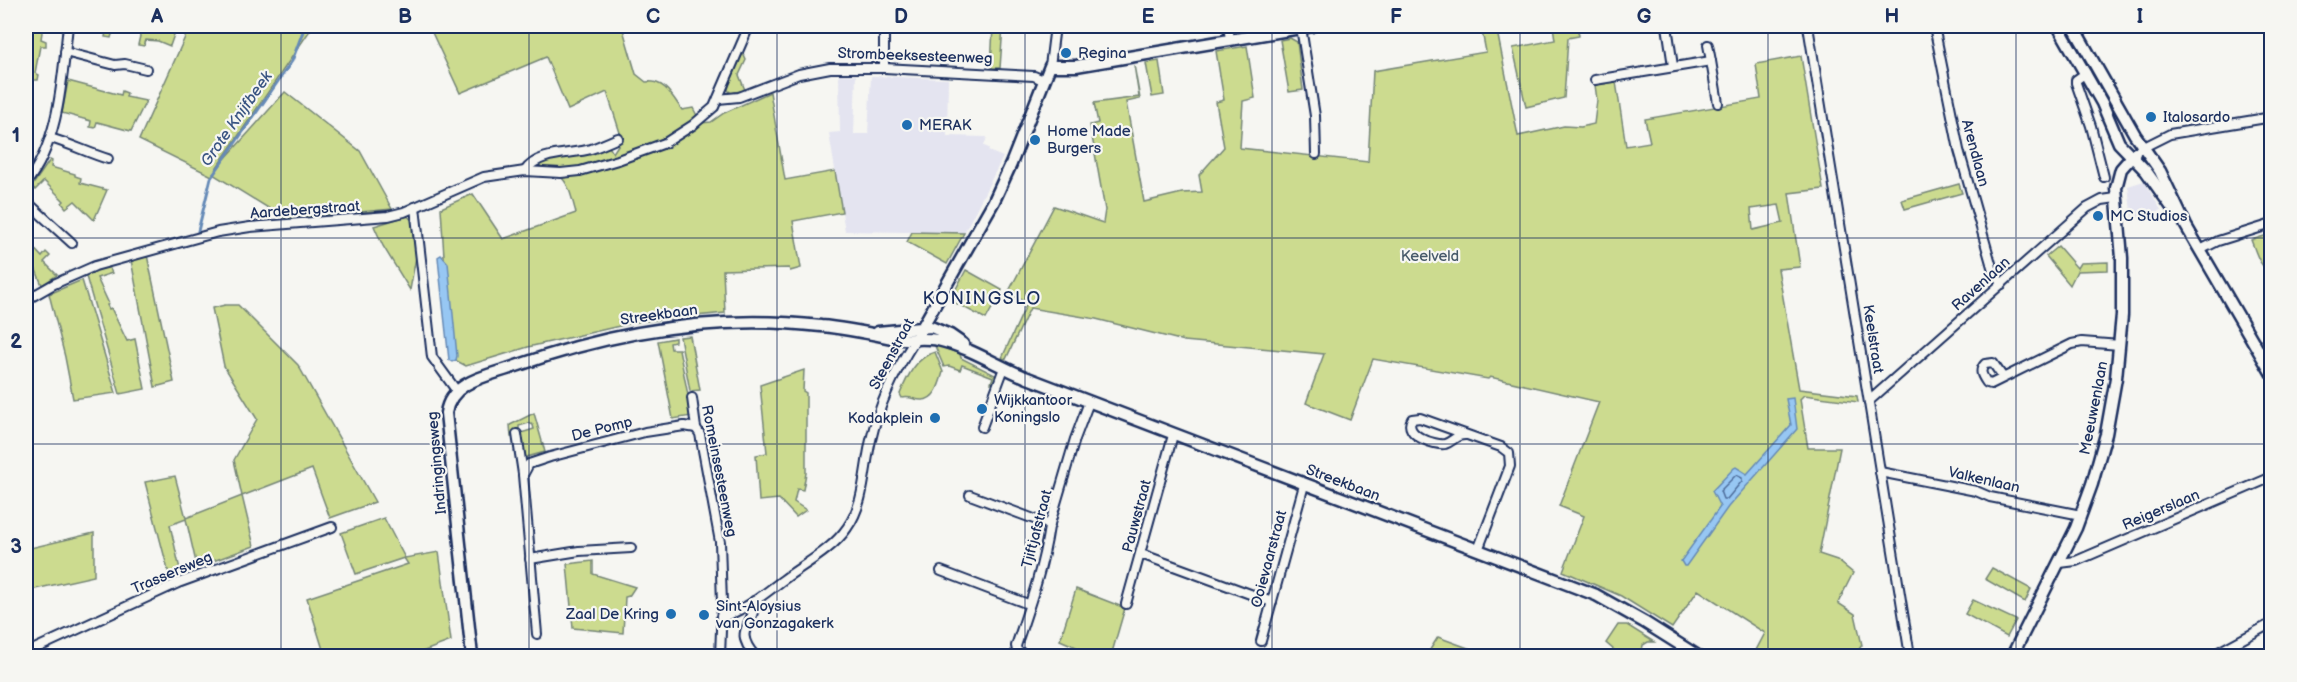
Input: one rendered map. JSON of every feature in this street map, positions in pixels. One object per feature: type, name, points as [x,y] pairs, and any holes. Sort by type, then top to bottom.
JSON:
[{"type":"street","points":[[26,183],[41,161],[50,138],[68,26]]},
{"type":"street","points":[[718,99],[748,26]]},
{"type":"street","points":[[884,26],[884,68]]},
{"type":"street","name":"Steenstraat","points":[[721,617],[737,612],[754,601],[833,544],[850,523],[860,499],[877,417],[891,381],[998,193],[1050,66],[1055,26]]},
{"type":"street","points":[[1228,26],[1230,39]]},
{"type":"street","points":[[1050,66],[1076,66],[1306,26],[1315,116],[1316,154]]},
{"type":"street","points":[[1666,26],[1673,66]]},
{"type":"street","name":"Keelstraat","points":[[1808,26],[1910,657]]},
{"type":"street","name":"Arendlaan","points":[[1934,26],[1959,150],[1994,274],[2002,284]]},
{"type":"street","points":[[2058,26],[2102,103],[2116,138],[2160,171],[2186,225],[2271,374]]},
{"type":"street","points":[[2073,26],[2136,152]]},
{"type":"street","points":[[1708,45],[1718,103]]},
{"type":"street","points":[[65,52],[115,65],[125,64],[146,69]]},
{"type":"street","points":[[1595,80],[1711,61]]},
{"type":"street","name":"Strombeeksesteenweg","points":[[718,99],[738,97],[814,69],[884,68],[1034,76],[1043,80]]},
{"type":"street","points":[[2086,73],[2076,80],[2076,83],[2091,126],[2104,177]]},
{"type":"street","name":"Aardebergstraat","points":[[26,300],[84,270],[224,231],[397,214],[479,179],[525,171],[561,173],[580,171],[652,148],[672,139],[704,116],[714,107],[718,99]]},
{"type":"street","points":[[2136,152],[2170,134],[2271,117]]},
{"type":"street","points":[[50,138],[79,146],[87,153],[108,159]]},
{"type":"street","name":"Aardebergstraat","points":[[525,171],[541,158],[591,149],[618,138]]},
{"type":"street","name":"Meeuwenlaan","points":[[2012,657],[2060,563],[2080,515],[2106,434],[2120,345],[2123,286],[2116,198],[2118,178],[2124,165],[2136,152]]},
{"type":"street","name":"Ravenlaan","points":[[1869,401],[2087,208],[2102,200],[2116,198]]},
{"type":"street","points":[[26,201],[44,218],[52,222],[72,243]]},
{"type":"street","points":[[415,207],[432,357],[456,390]]},
{"type":"street","points":[[2200,250],[2218,241],[2271,224]]},
{"type":"street","name":"Streekbaan","points":[[456,390],[571,347],[608,338],[680,326],[720,323],[791,323],[915,340],[935,339],[970,350]]},
{"type":"street","name":"Streekbaan","points":[[875,334],[887,330],[922,328],[940,330],[970,350],[1004,368],[1173,435],[1596,595],[1650,625],[1698,657]]},
{"type":"street","points":[[2005,377],[2077,342],[2120,345]]},
{"type":"street","points":[[2260,352],[2271,346]]},
{"type":"street","points":[[982,427],[1004,368]]},
{"type":"street","name":"Indringingsweg","points":[[456,390],[449,399],[446,413],[472,657]]},
{"type":"street","name":"Romeinsesteenweg","points":[[692,398],[720,542],[720,657]]},
{"type":"street","name":"Tjiftjafstraat","points":[[1029,657],[1017,651],[1016,646],[1035,588],[1050,525],[1075,439],[1089,402]]},
{"type":"street","points":[[1467,435],[1458,435],[1448,442],[1439,444],[1413,434],[1409,430],[1409,424],[1417,417],[1467,435],[1505,449],[1511,461],[1478,550]]},
{"type":"street","name":"De Pomp","points":[[523,476],[529,464],[595,445],[645,432],[684,426],[696,428]]},
{"type":"street","points":[[518,434],[537,634]]},
{"type":"street","name":"Pauwstraat","points":[[1126,604],[1173,435]]},
{"type":"street","name":"Valkenlaan","points":[[1880,472],[2080,515]]},
{"type":"street","name":"Reigerslaan","points":[[2060,563],[2080,559],[2271,477]]},
{"type":"street","name":"Ooievaarstraat","points":[[1261,641],[1304,485]]},
{"type":"street","points":[[970,495],[1050,525]]},
{"type":"street","name":"Trassersweg","points":[[26,653],[178,583],[332,527]]},
{"type":"street","points":[[530,559],[579,551],[631,548]]},
{"type":"street","points":[[1141,554],[1272,602]]},
{"type":"street","points":[[941,571],[1028,604]]},
{"type":"street","points":[[754,601],[754,611],[744,632],[747,646],[754,657]]},
{"type":"street","points":[[2211,657],[2271,623]]},
{"type":"shaded area","points":[[839,74],[856,75],[854,134],[868,134],[871,76],[948,79],[947,136],[987,137],[984,146],[989,148],[988,151],[1003,157],[964,233],[845,231],[829,133],[840,132]]},
{"type":"shaded area","points":[[2144,181],[2161,210],[2132,220],[2128,186]]},
{"type":"green space","points":[[30,26],[43,26],[41,39],[46,41],[46,46],[40,46],[35,73],[39,75],[38,80],[32,80],[29,99],[33,101],[32,106],[29,106],[26,125],[26,39]]},
{"type":"green space","points":[[78,26],[177,26],[170,46],[158,41],[146,40],[144,46],[138,45],[140,36],[138,29],[125,34],[113,31],[111,38],[105,37],[106,32],[78,28]]},
{"type":"green space","points":[[190,26],[313,26],[215,170],[285,92],[360,151],[392,209],[286,219],[213,174],[212,176],[139,140]]},
{"type":"green space","points":[[429,26],[622,26],[636,74],[646,82],[663,86],[682,110],[693,108],[701,123],[711,122],[724,113],[770,92],[785,180],[835,171],[842,212],[793,221],[801,268],[790,271],[789,268],[723,270],[725,313],[637,322],[528,347],[466,366],[453,359],[450,353],[441,208],[473,194],[503,239],[576,213],[567,185],[558,175],[552,172],[531,170],[536,163],[608,145],[613,153],[622,139],[607,92],[568,110],[546,57],[460,93]]},
{"type":"green space","points":[[993,26],[1003,26],[1000,68],[991,68]]},
{"type":"green space","name":"Keelveld","points":[[1481,26],[1496,26],[1518,136],[1564,126],[1581,127],[1594,124],[1597,100],[1595,85],[1616,82],[1626,146],[1650,142],[1645,119],[1761,99],[1756,64],[1801,56],[1823,189],[1789,193],[1800,267],[1778,269],[1799,389],[1857,396],[1858,402],[1804,395],[1800,399],[1808,448],[1840,448],[1819,554],[1837,560],[1853,573],[1838,603],[1855,614],[1862,645],[1854,656],[1753,656],[1765,633],[1698,590],[1672,628],[1621,596],[1563,571],[1584,516],[1559,506],[1599,402],[1490,377],[1488,379],[1373,359],[1350,420],[1306,403],[1324,354],[1184,341],[1096,319],[1030,308],[1006,359],[1002,358],[1027,303],[1008,293],[1054,206],[1103,223],[1105,210],[1090,125],[1098,123],[1094,103],[1139,97],[1134,65],[1140,99],[1126,102],[1144,202],[1182,193],[1202,192],[1199,175],[1224,147],[1216,102],[1224,100],[1216,51],[1247,46],[1255,98],[1243,101],[1240,148],[1368,162],[1373,71],[1486,52]],"holes":[[[1779,205],[1783,223],[1753,230],[1751,209]]]},
{"type":"green space","points":[[1553,26],[1577,26],[1579,36],[1568,38],[1564,98],[1526,107],[1513,48],[1555,40]]},
{"type":"green space","points":[[1290,38],[1297,42],[1303,90],[1289,92],[1280,40]]},
{"type":"green space","points":[[742,51],[746,60],[739,75],[745,90],[731,93],[728,90],[729,85]]},
{"type":"green space","points":[[1159,61],[1164,95],[1152,97],[1146,63]]},
{"type":"green space","points":[[68,81],[121,95],[122,91],[127,93],[126,97],[146,101],[131,131],[97,122],[95,128],[90,127],[91,121],[62,113]]},
{"type":"green space","points":[[50,160],[52,161],[51,167],[75,174],[81,178],[80,183],[107,190],[94,220],[75,201],[66,208],[62,203],[64,201],[44,181],[35,190],[32,186]]},
{"type":"green space","points":[[1959,184],[1962,193],[1905,209],[1902,200]]},
{"type":"green space","points":[[407,216],[412,220],[416,257],[410,290],[383,246],[374,226]]},
{"type":"green space","points":[[912,232],[964,233],[947,264],[907,242]]},
{"type":"green space","points":[[27,233],[31,236],[27,241],[42,257],[46,252],[50,256],[44,262],[57,275],[42,285],[32,260],[26,262]]},
{"type":"green space","points":[[2272,234],[2271,272],[2261,263],[2251,240]]},
{"type":"green space","points":[[2058,246],[2077,268],[2080,263],[2108,262],[2108,270],[2077,271],[2070,285],[2046,256]]},
{"type":"green space","points":[[147,255],[174,382],[155,387],[131,260]]},
{"type":"green space","points":[[109,267],[112,273],[97,278],[109,304],[107,305],[109,309],[111,308],[127,341],[135,339],[145,389],[120,394],[85,273]]},
{"type":"green space","points":[[966,270],[1002,290],[986,319],[950,300]]},
{"type":"green space","points":[[82,280],[116,393],[73,399],[49,294]]},
{"type":"green space","points":[[238,305],[298,365],[375,502],[330,518],[312,469],[242,496],[234,460],[257,419],[224,366],[212,308]]},
{"type":"green space","points":[[690,336],[700,390],[690,391],[680,337]]},
{"type":"green space","points":[[675,338],[675,342],[670,343],[671,349],[679,349],[692,416],[673,419],[658,341]]},
{"type":"green space","points":[[935,346],[960,354],[961,358],[995,375],[997,378],[995,383],[991,383],[993,377],[962,365],[960,370],[949,366],[944,367]]},
{"type":"green space","points":[[935,352],[943,372],[934,394],[922,400],[902,398],[900,394],[913,368],[922,358]]},
{"type":"green space","points":[[804,370],[806,473],[803,490],[797,489],[794,502],[806,510],[796,517],[779,499],[759,501],[756,455],[767,453],[760,385]]},
{"type":"green space","points":[[534,413],[545,452],[523,458],[521,433],[534,429],[533,425],[529,423],[519,426],[519,433],[516,437],[511,437],[510,425]]},
{"type":"green space","points":[[175,476],[186,518],[242,496],[254,546],[197,567],[186,519],[170,525],[181,574],[170,578],[145,482]]},
{"type":"green space","points":[[384,518],[405,558],[439,552],[451,641],[411,656],[325,656],[307,598],[408,564],[404,558],[356,574],[341,533]]},
{"type":"green space","points":[[94,533],[94,576],[26,591],[26,549]]},
{"type":"green space","points":[[593,561],[593,574],[635,587],[629,596],[625,597],[623,633],[573,628],[567,564]]},
{"type":"green space","points":[[1992,568],[2031,589],[2025,602],[1985,579]]},
{"type":"green space","points":[[1076,589],[1125,608],[1111,656],[1097,656],[1060,640]]},
{"type":"green space","points":[[1973,600],[2016,620],[2007,637],[1965,614]]},
{"type":"green space","points":[[1618,625],[1627,625],[1654,642],[1643,645],[1641,656],[1621,656],[1606,643]]},
{"type":"green space","points":[[1438,637],[1490,656],[1426,656]]},
{"type":"water","points":[[441,255],[448,263],[457,356],[452,362],[449,360],[439,268],[438,257]]},
{"type":"water","points":[[1793,398],[1797,429],[1728,507],[1684,566],[1681,561],[1720,507],[1712,491],[1736,467],[1747,474],[1791,425],[1786,399]]},
{"type":"waterway","name":"Grote Knijfbeek","points":[[198,231],[211,178],[292,61],[305,26]]},
{"type":"place","name":"Regina","points":[[1066,53]]},
{"type":"place","name":"Italosardo","points":[[2151,117]]},
{"type":"place","name":"MERAK","points":[[907,125]]},
{"type":"place","name":"Home Made Burgers","points":[[1035,140]]},
{"type":"place","name":"MC Studios","points":[[2098,216]]},
{"type":"place","name":"Wijkkantoor Koningslo","points":[[982,409]]},
{"type":"place","name":"Kodakplein","points":[[935,418]]},
{"type":"place","name":"Zaal De Kring","points":[[671,614]]},
{"type":"place","name":"Sint-Aloysius van Gonzagakerk","points":[[704,615]]},
{"type":"district","name":"KONINGSLO","points":[[982,298]]}]
